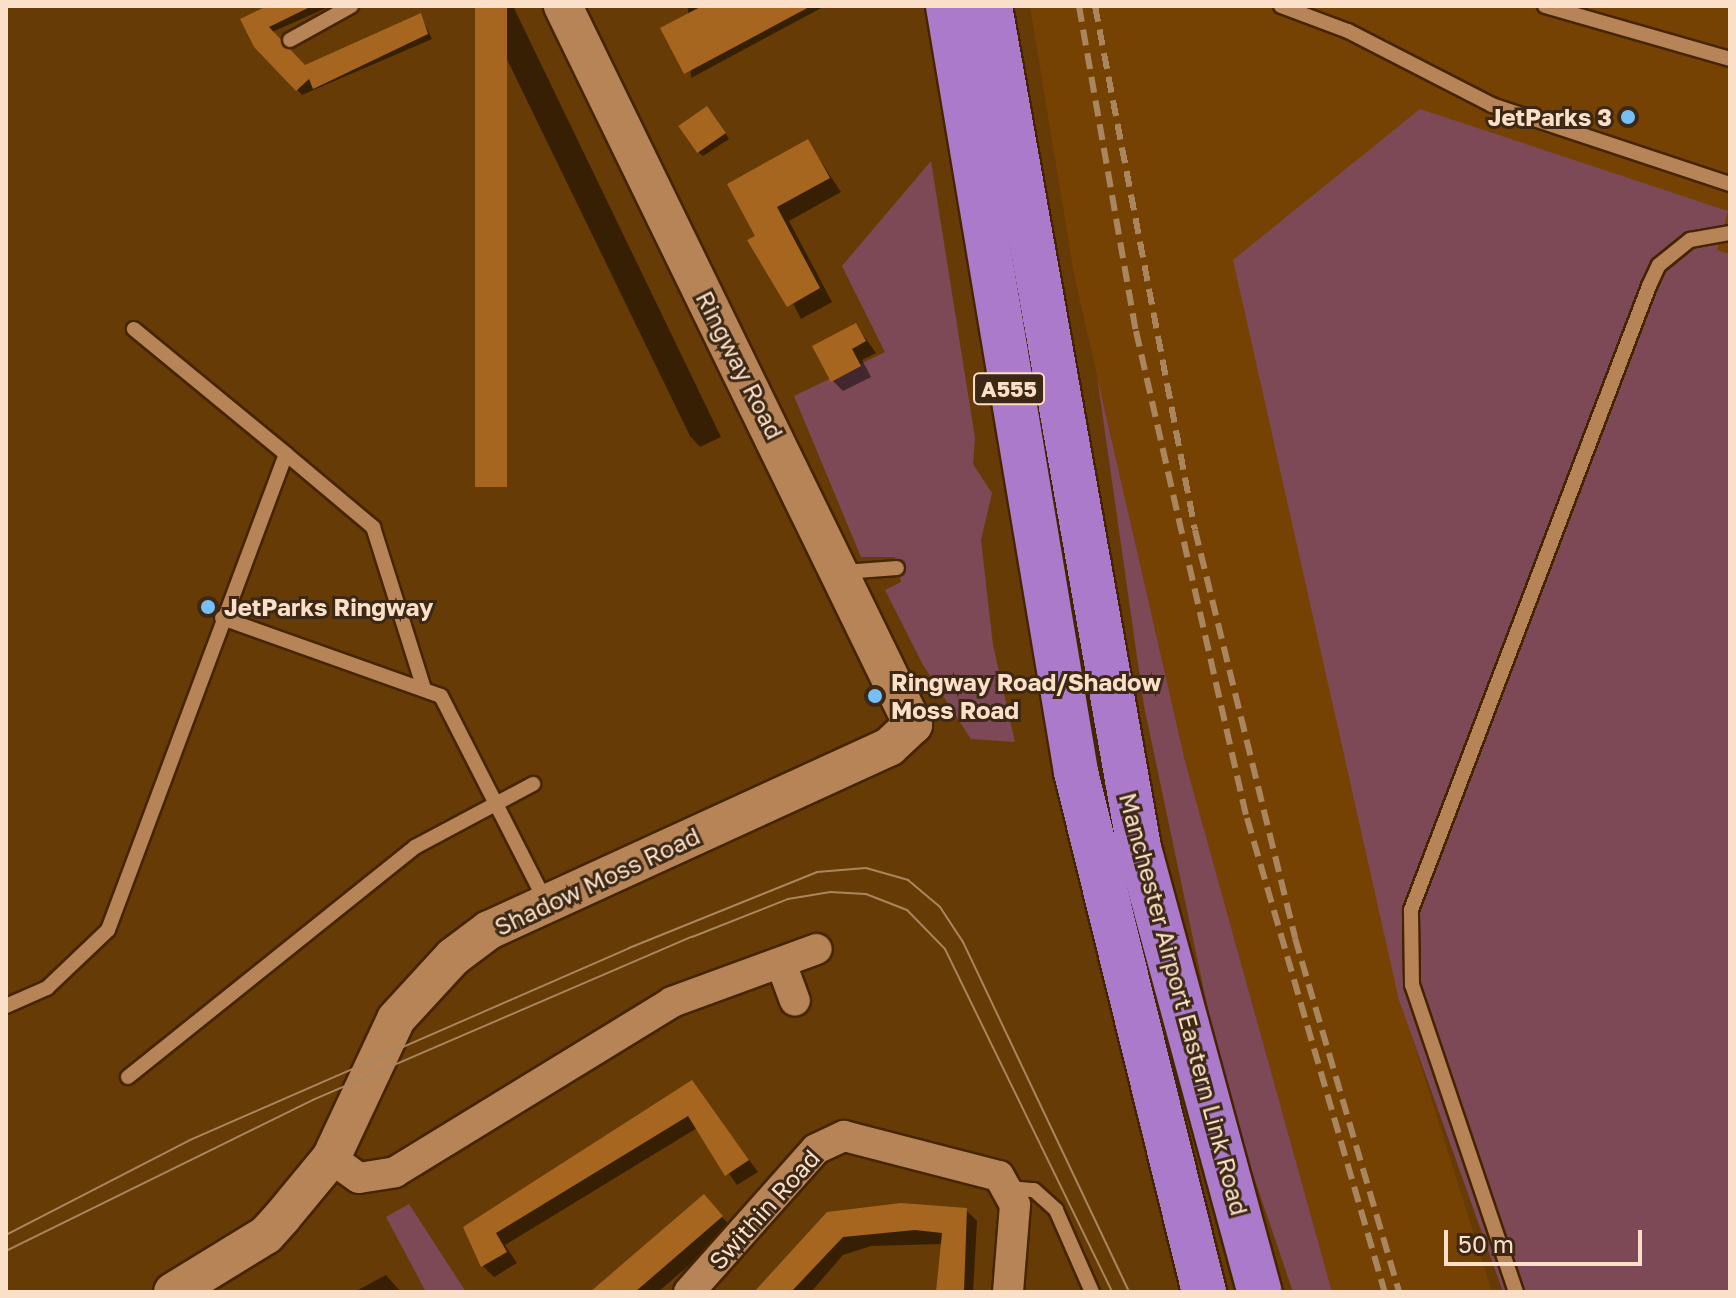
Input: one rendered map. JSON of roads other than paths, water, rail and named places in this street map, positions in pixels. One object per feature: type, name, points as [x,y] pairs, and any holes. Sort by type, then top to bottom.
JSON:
[{"type":"highway","name":"Manchester Airport Eastern Link Road","points":[[948,6],[1076,772],[1204,1292]]},
{"type":"highway","name":"Manchester Airport Eastern Link Road","points":[[990,6],[1139,848],[1260,1292]]},
{"type":"street","name":"Ringway Road","points":[[563,6],[844,572],[913,725]]},
{"type":"street","name":"Shadow Moss Road","points":[[173,1292],[266,1235],[331,1158],[396,1019],[420,988],[489,930],[889,747],[913,725]]},
{"type":"street","points":[[331,1158],[359,1178],[395,1172],[672,1002],[817,949]]},
{"type":"street","points":[[781,963],[795,1001]]},
{"type":"street","name":"Swithin Road","points":[[689,1292],[829,1138],[983,1172],[1009,1188]]},
{"type":"street","points":[[1008,1292],[1015,1205],[1009,1188]]},
{"type":"lane","points":[[290,40],[351,6]]},
{"type":"lane","points":[[1281,6],[1348,31],[1492,105],[1730,184]]},
{"type":"lane","points":[[1545,6],[1730,59]]},
{"type":"lane","points":[[1516,1292],[1412,985],[1411,910],[1649,286],[1659,265],[1690,240],[1730,233]]},
{"type":"lane","points":[[134,329],[373,527],[424,689]]},
{"type":"lane","points":[[6,1006],[47,988],[108,930],[222,618],[286,454]]},
{"type":"lane","points":[[844,572],[897,568]]},
{"type":"lane","points":[[222,618],[424,689],[449,705],[500,801],[547,904]]},
{"type":"lane","points":[[128,1077],[351,895],[415,847],[533,784]]},
{"type":"lane","points":[[1009,1188],[1034,1190],[1056,1210],[1092,1292]]},
{"type":"tram line","points":[[6,1235],[190,1140],[629,948],[817,872],[866,868],[908,880],[940,907],[963,942],[1129,1292]]},
{"type":"tram line","points":[[6,1251],[315,1099],[692,937],[788,899],[830,892],[866,894],[907,910],[945,949],[1112,1292]]},
{"type":"railway","points":[[1079,6],[1136,331],[1247,818],[1385,1292]]},
{"type":"railway","points":[[1095,6],[1195,530],[1295,938],[1399,1292]]},
{"type":"place","name":"JetParks 3","points":[[1628,117]]},
{"type":"place","name":"JetParks Ringway","points":[[208,607]]},
{"type":"place","name":"Ringway Road/Shadow Moss Road","points":[[875,696]]}]
